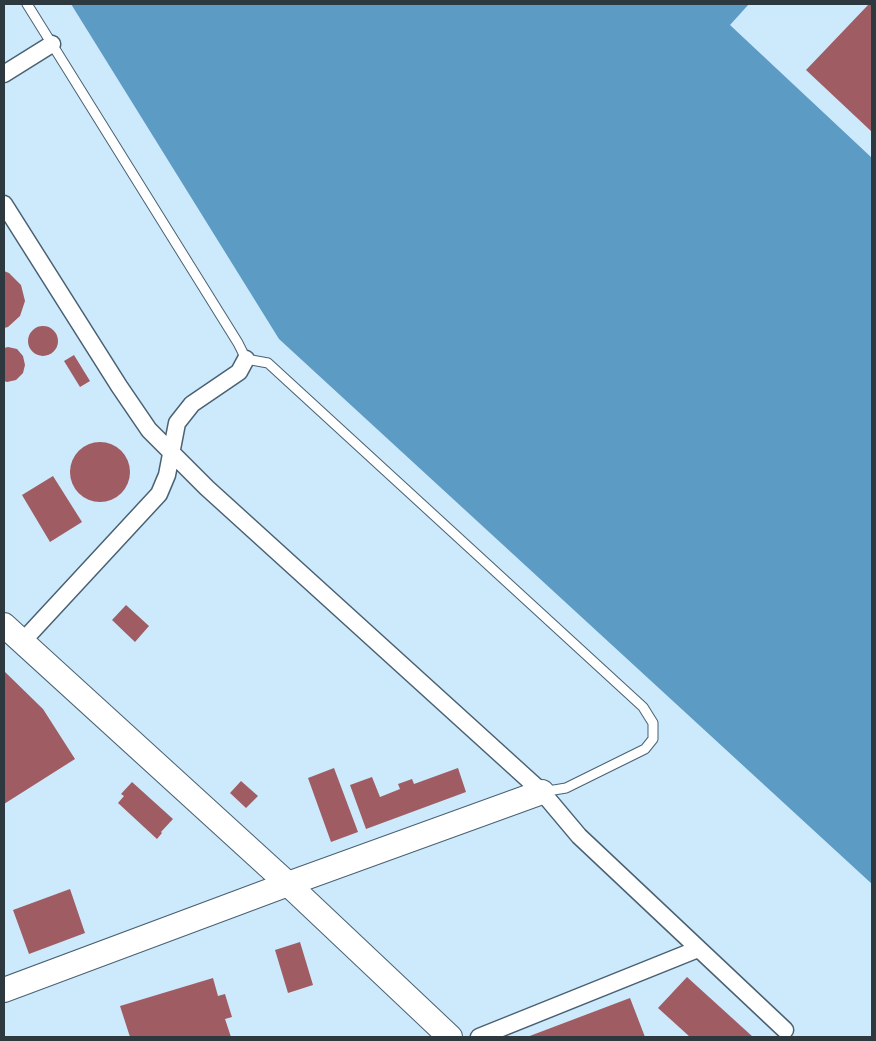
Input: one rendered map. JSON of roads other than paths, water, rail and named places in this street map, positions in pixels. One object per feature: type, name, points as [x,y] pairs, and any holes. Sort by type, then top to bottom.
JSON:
[{"type":"street","points":[[4,74],[52,44]]},
{"type":"street","points":[[4,204],[119,386],[150,430],[207,488],[542,792],[579,836],[785,1030]]},
{"type":"street","points":[[22,642],[159,494],[167,474],[177,423],[192,404],[239,372],[246,359]]},
{"type":"street","points":[[4,625],[288,884],[450,1037]]},
{"type":"street","points":[[4,990],[542,792]]},
{"type":"street","points":[[479,1037],[698,949]]},
{"type":"lane","points":[[27,4],[233,335],[246,359],[268,363],[643,707],[653,723],[654,739],[645,750],[566,788],[542,792]]},
{"type":"water","points":[[71,4],[749,4],[730,25],[872,158],[872,884],[279,339]]}]
